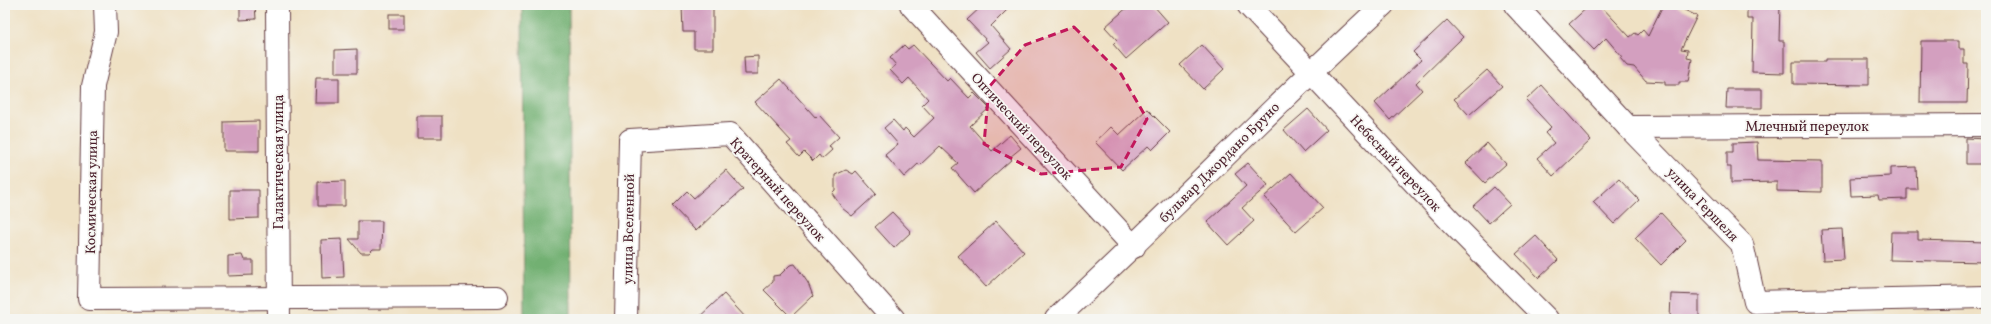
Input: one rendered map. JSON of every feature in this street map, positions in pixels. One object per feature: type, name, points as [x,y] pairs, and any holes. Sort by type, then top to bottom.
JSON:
[{"type":"street","name":"Космическая улица","points":[[105,5],[106,32],[93,86],[90,299],[279,309]]},
{"type":"street","name":"Галактическая улица","points":[[277,5],[279,309]]},
{"type":"street","name":"Оптический переулок","points":[[910,5],[1134,247]]},
{"type":"street","name":"Небесный переулок","points":[[1248,5],[1452,223],[1547,319]]},
{"type":"street","name":"бульвар Джордано Бруно","points":[[1056,319],[1134,247],[1311,71],[1383,5]]},
{"type":"street","name":"улица Гершеля","points":[[1515,5],[1628,127],[1742,244],[1755,302],[1986,297]]},
{"type":"street","name":"Млечный переулок","points":[[1628,127],[1986,125]]},
{"type":"street","name":"Кратерный переулок","points":[[630,140],[730,134],[894,319]]},
{"type":"street","name":"улица Вселенной","points":[[626,319],[630,140]]},
{"type":"street","points":[[279,309],[497,297]]},
{"type":"highlighted area","points":[[1074,27],[1121,74],[1147,119],[1121,167],[1041,174],[984,144],[989,87],[1025,45]]},
{"type":"green space","points":[[522,5],[569,5],[571,319],[524,319]]},
{"type":"building","points":[[240,5],[255,5],[256,19],[240,20]]},
{"type":"building","points":[[983,5],[1012,5],[991,26],[1011,49],[990,68],[976,52],[988,42],[967,20]]},
{"type":"building","points":[[1130,5],[1153,5],[1168,22],[1126,59],[1113,44],[1117,40],[1105,27]]},
{"type":"building","points":[[1590,5],[1600,5],[1630,37],[1635,33],[1638,35],[1643,30],[1648,36],[1663,5],[1674,5],[1697,16],[1681,49],[1688,50],[1687,58],[1692,59],[1688,82],[1679,82],[1679,85],[1665,85],[1665,82],[1646,81],[1634,67],[1627,66],[1620,58],[1622,57],[1606,38],[1594,50],[1569,24]]},
{"type":"building","points":[[1747,5],[1780,5],[1779,41],[1784,41],[1784,73],[1752,72],[1753,19],[1747,19]]},
{"type":"building","points":[[682,6],[713,6],[713,49],[694,49],[694,32],[683,32]]},
{"type":"building","points":[[389,14],[404,14],[404,29],[389,29]]},
{"type":"building","points":[[1447,20],[1463,37],[1416,83],[1422,90],[1390,120],[1375,103],[1421,60],[1413,52]]},
{"type":"building","points":[[1921,41],[1959,41],[1959,49],[1964,49],[1964,64],[1968,64],[1967,103],[1920,103]]},
{"type":"building","points":[[904,45],[908,49],[913,45],[947,81],[950,78],[969,98],[974,93],[989,108],[970,126],[992,151],[1010,135],[1021,148],[1010,157],[1012,159],[974,193],[952,168],[958,163],[940,146],[920,165],[918,164],[904,177],[885,155],[898,144],[884,128],[893,120],[903,131],[905,128],[914,137],[934,118],[922,105],[928,99],[909,78],[903,84],[890,70],[896,65],[890,58]]},
{"type":"building","points":[[1202,45],[1224,69],[1203,89],[1180,65]]},
{"type":"building","points":[[357,49],[357,73],[335,73],[335,50]]},
{"type":"building","points":[[758,56],[758,74],[745,74],[744,57]]},
{"type":"building","points":[[1825,59],[1869,59],[1869,85],[1793,84],[1793,62],[1825,62]]},
{"type":"building","points":[[1487,70],[1502,86],[1469,115],[1454,99]]},
{"type":"building","points":[[316,78],[339,78],[339,103],[315,103]]},
{"type":"building","points":[[781,79],[816,118],[819,115],[839,137],[829,146],[832,150],[822,159],[819,155],[813,161],[804,152],[799,157],[787,144],[791,141],[755,102]]},
{"type":"building","points":[[1542,85],[1591,140],[1553,176],[1537,158],[1554,143],[1545,133],[1551,127],[1526,100]]},
{"type":"building","points":[[1727,89],[1762,89],[1762,108],[1726,108]]},
{"type":"building","points":[[1147,109],[1170,132],[1152,150],[1148,146],[1122,170],[1095,142],[1111,127],[1119,135]]},
{"type":"building","points":[[1308,109],[1327,130],[1303,152],[1284,130]]},
{"type":"building","points":[[417,116],[442,116],[442,138],[417,138]]},
{"type":"building","points":[[259,121],[259,151],[224,151],[224,122]]},
{"type":"building","points":[[1966,138],[1986,139],[1986,164],[1966,164]]},
{"type":"building","points":[[1757,142],[1758,160],[1822,161],[1822,192],[1777,191],[1777,182],[1731,183],[1731,167],[1727,167],[1727,152],[1733,152],[1733,143]]},
{"type":"building","points":[[1487,143],[1506,164],[1485,183],[1466,163]]},
{"type":"building","points":[[1248,163],[1268,185],[1242,208],[1254,221],[1228,245],[1207,222],[1246,186],[1235,174]]},
{"type":"building","points":[[1916,167],[1917,189],[1907,189],[1907,199],[1879,200],[1878,195],[1851,196],[1850,178],[1890,176],[1890,168]]},
{"type":"building","points":[[726,170],[743,189],[724,206],[723,205],[696,231],[672,206],[687,191],[694,198]]},
{"type":"building","points":[[846,170],[853,174],[856,171],[876,194],[852,216],[842,208],[832,193],[835,190],[835,175]]},
{"type":"building","points":[[1291,173],[1323,208],[1296,232],[1264,197]]},
{"type":"building","points":[[1619,179],[1639,200],[1614,224],[1593,202]]},
{"type":"building","points":[[345,181],[345,206],[318,206],[318,182]]},
{"type":"building","points":[[1494,187],[1510,204],[1489,223],[1473,206]]},
{"type":"building","points":[[230,190],[259,190],[259,218],[230,219]]},
{"type":"building","points":[[892,212],[911,232],[894,248],[875,227]]},
{"type":"building","points":[[1661,213],[1686,240],[1661,265],[1635,238]]},
{"type":"building","points":[[358,221],[382,221],[381,249],[373,249],[369,253],[361,253],[349,239],[358,239]]},
{"type":"building","points":[[996,221],[1024,252],[986,287],[958,256]]},
{"type":"building","points":[[1842,229],[1844,259],[1823,260],[1821,230]]},
{"type":"building","points":[[1891,232],[1918,232],[1918,240],[1986,242],[1986,262],[1890,260]]},
{"type":"building","points":[[1536,236],[1558,260],[1539,278],[1516,254]]},
{"type":"building","points":[[342,239],[344,277],[322,278],[321,240]]},
{"type":"building","points":[[242,255],[244,260],[253,260],[253,275],[228,276],[228,256]]},
{"type":"building","points":[[795,264],[808,283],[813,296],[791,317],[764,290],[773,282],[773,276],[780,275],[790,265]]},
{"type":"building","points":[[724,294],[747,319],[697,319]]},
{"type":"building","points":[[1671,294],[1699,295],[1699,319],[1670,319]]}]
